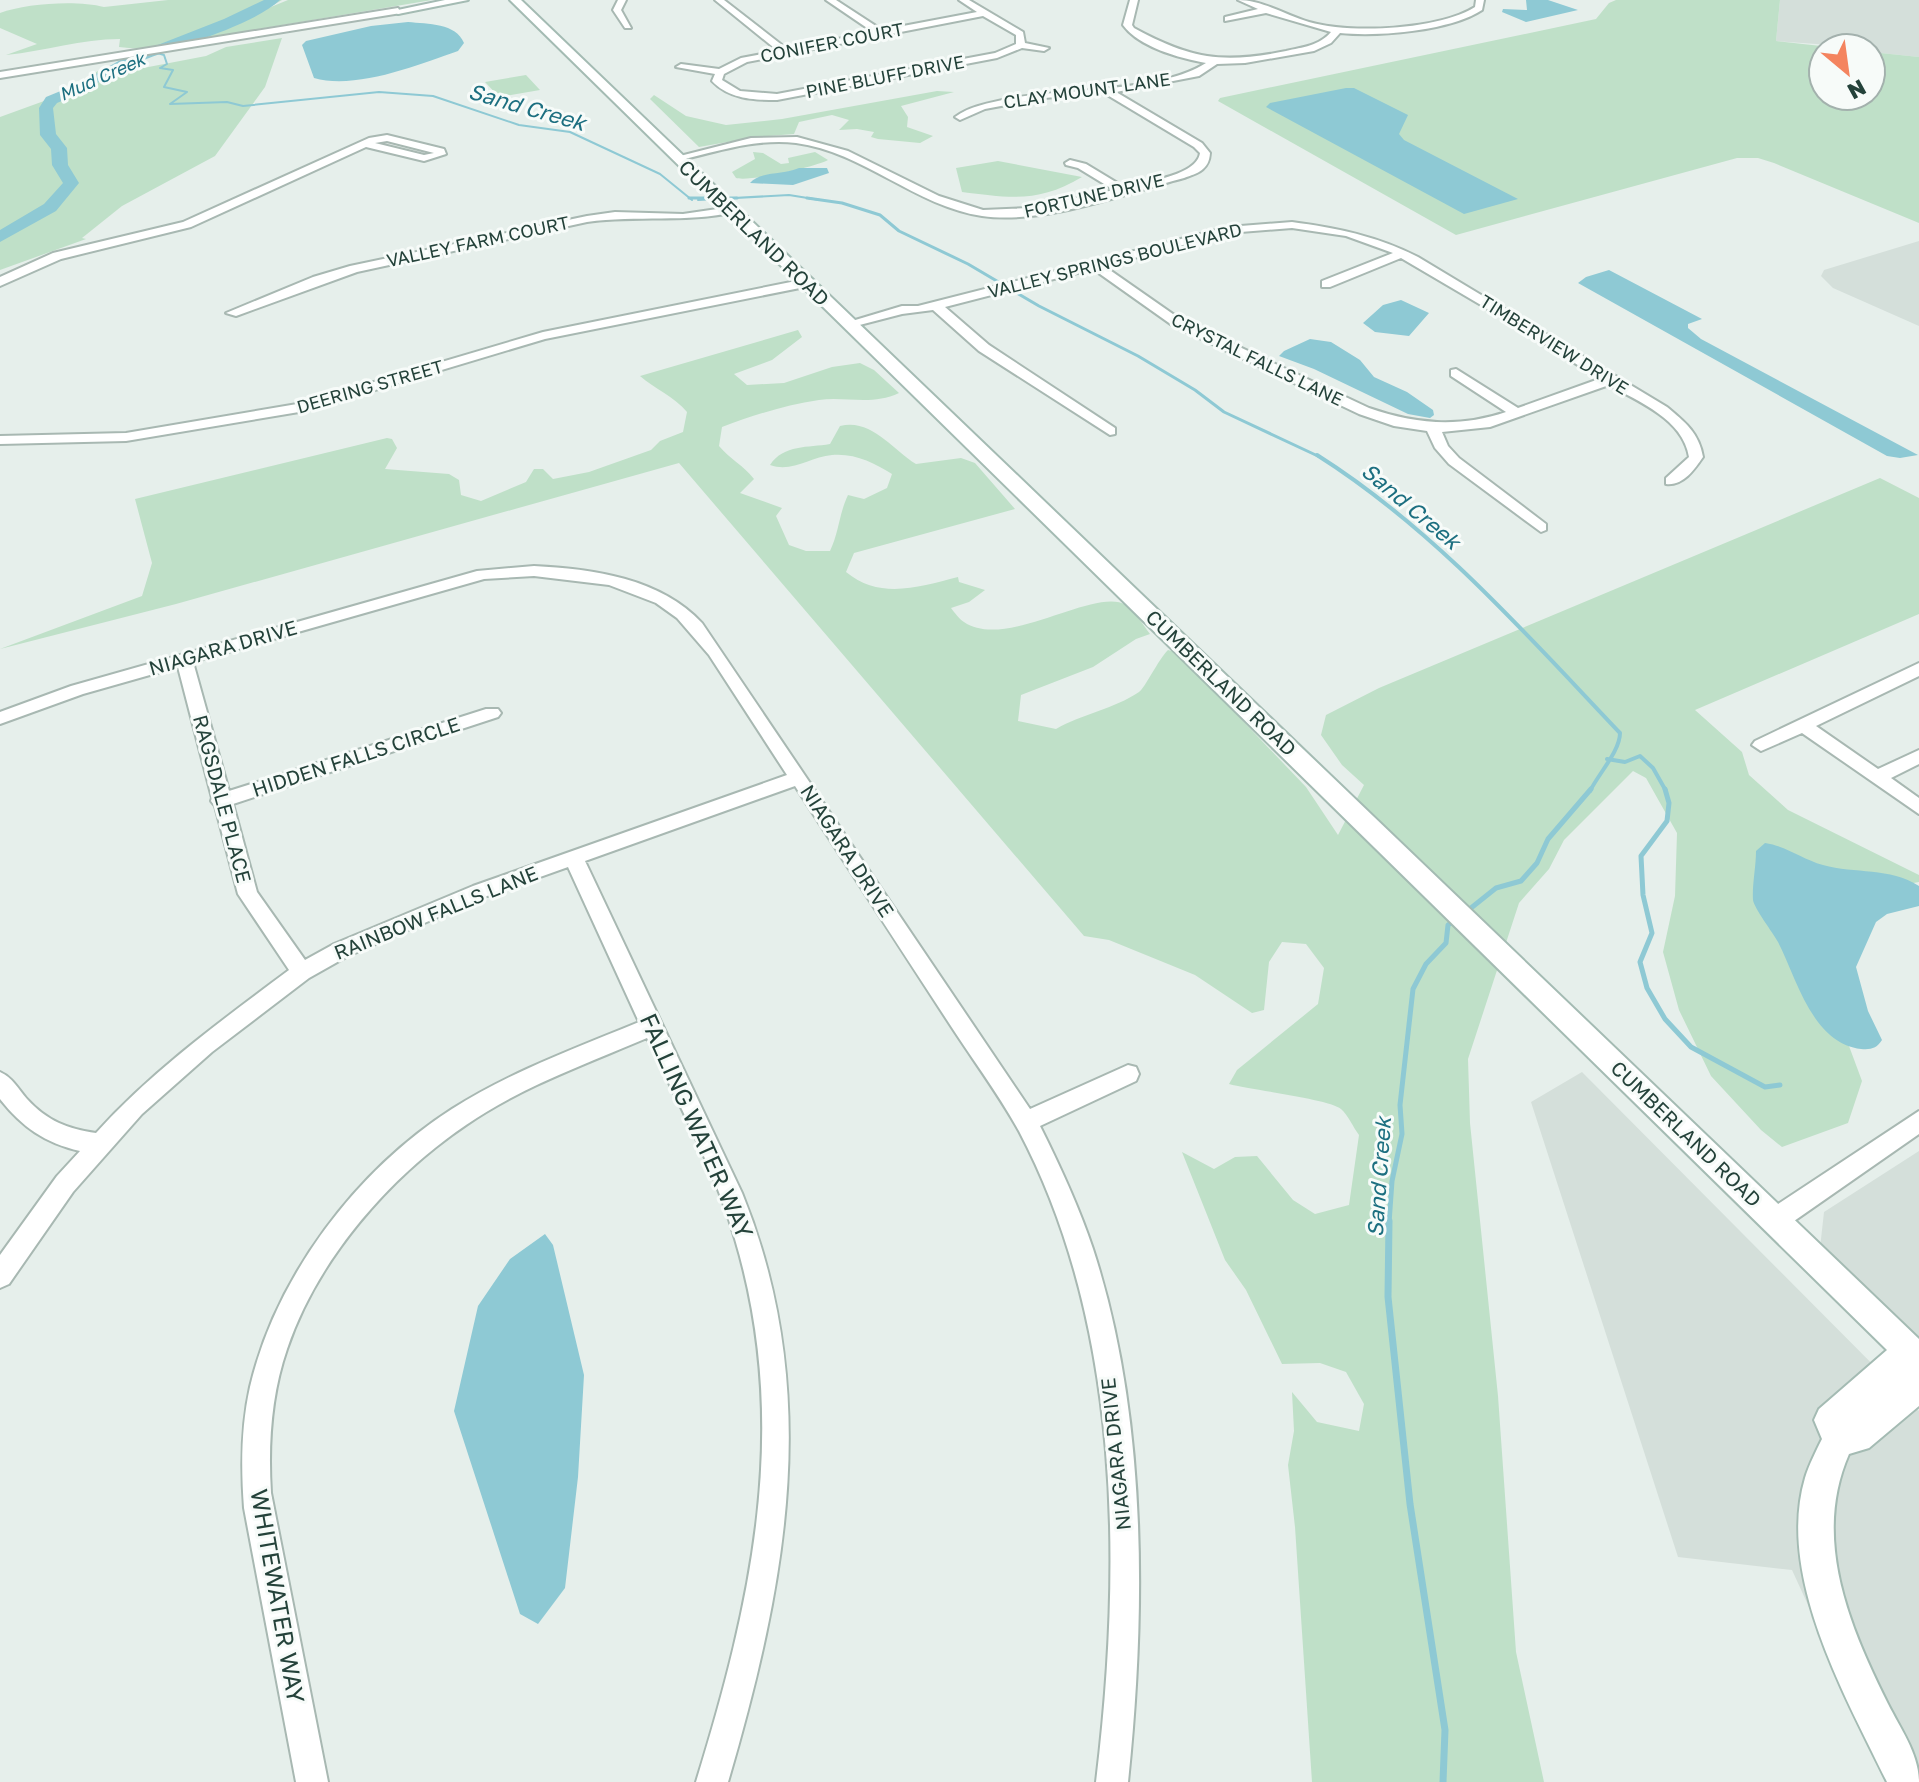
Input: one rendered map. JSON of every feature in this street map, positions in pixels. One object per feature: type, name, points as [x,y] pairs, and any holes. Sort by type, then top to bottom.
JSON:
[{"type":"main road","points":[[398,11],[447,0]]},
{"type":"main road","points":[[398,11],[463,0]]},
{"type":"main road","name":"CUMBERLAND ROAD","points":[[513,4],[725,204],[1914,1356]]},
{"type":"main road","points":[[1839,1438],[1830,1420],[1914,1356]]},
{"type":"main road","points":[[1839,1438],[1858,1437],[1919,1385]]},
{"type":"main road","points":[[1839,1438],[1826,1458],[1816,1503],[1814,1533],[1820,1571],[1844,1648],[1907,1782]]},
{"type":"street","points":[[622,0],[617,10],[628,26]]},
{"type":"street","points":[[719,0],[785,52]]},
{"type":"street","points":[[830,0],[879,32]]},
{"type":"street","points":[[963,0],[1020,34],[1021,45]]},
{"type":"street","points":[[1134,0],[1127,25],[1131,30],[1183,58],[1213,63],[1245,62],[1314,48],[1328,42],[1336,32]]},
{"type":"street","points":[[1242,0],[1304,25],[1336,32],[1387,32],[1462,17],[1479,8],[1480,0]]},
{"type":"street","points":[[1228,19],[1267,10]]},
{"type":"street","points":[[0,75],[398,11]]},
{"type":"street","name":"CONIFER COURT","points":[[681,67],[720,72],[733,63],[985,13]]},
{"type":"street","name":"PINE BLUFF DRIVE","points":[[746,96],[795,94],[1002,54],[1021,45],[1044,48]]},
{"type":"street","name":"CLAY MOUNT LANE","points":[[960,117],[982,107],[1044,95],[1136,87],[1196,74],[1213,63]]},
{"type":"street","points":[[720,72],[716,79],[721,86],[746,96]]},
{"type":"street","name":"FORTUNE DRIVE","points":[[677,158],[763,140],[808,141],[955,205],[992,213],[1040,209],[1189,173],[1201,166],[1206,158],[1198,145],[1106,90]]},
{"type":"street","points":[[735,104],[746,96]]},
{"type":"street","points":[[0,282],[57,256],[187,225],[365,144],[387,138],[440,151],[441,154],[424,158],[365,144]]},
{"type":"street","points":[[1070,163],[1082,166],[1121,190]]},
{"type":"street","name":"VALLEY FARM COURT","points":[[232,313],[346,271],[587,219],[615,215],[683,217],[725,204]]},
{"type":"street","points":[[1310,226],[1315,208]]},
{"type":"street","name":"VALLEY SPRINGS BOULEVARD","points":[[852,327],[911,316],[918,310],[1228,230],[1310,226],[1361,236]]},
{"type":"street","name":"TIMBERVIEW DRIVE","points":[[1361,236],[1401,254],[1537,332],[1678,421],[1691,437],[1696,457],[1685,471],[1671,481]]},
{"type":"street","points":[[1326,284],[1401,254]]},
{"type":"street","name":"CRYSTAL FALLS LANE","points":[[1094,264],[1176,322],[1364,411],[1399,423],[1433,428],[1470,427],[1610,380]]},
{"type":"street","name":"DEERING STREET","points":[[0,440],[126,437],[305,407],[525,340],[734,296],[801,278]]},
{"type":"street","points":[[936,306],[984,348],[1110,431]]},
{"type":"street","points":[[1456,373],[1517,413]]},
{"type":"street","points":[[1433,428],[1447,455],[1541,527]]},
{"type":"street","name":"NIAGARA DRIVE","points":[[0,718],[47,700],[184,659],[483,574],[521,570],[589,576],[660,599],[685,615],[715,651],[1026,1122],[1081,1249],[1097,1311],[1118,1434],[1124,1490],[1127,1619],[1112,1782]]},
{"type":"street","name":"RAGSDALE PLACE","points":[[184,659],[220,801],[248,894],[302,972]]},
{"type":"street","points":[[1761,745],[1919,669]]},
{"type":"street","name":"HIDDEN FALLS CIRCLE","points":[[220,801],[492,713]]},
{"type":"street","points":[[1803,725],[1919,807]]},
{"type":"street","points":[[1877,777],[1919,756]]},
{"type":"street","name":"RAINBOW FALLS LANE","points":[[0,1276],[65,1184],[134,1107],[204,1046],[302,972],[341,950],[412,918],[799,778]]},
{"type":"street","name":"FALLING WATER WAY","points":[[574,858],[724,1177],[748,1238],[766,1308],[777,1406],[775,1502],[763,1600],[737,1702],[712,1782]]},
{"type":"street","name":"WHITEWATER WAY","points":[[312,1782],[261,1523],[254,1472],[263,1384],[278,1337],[312,1271],[357,1211],[404,1160],[457,1118],[514,1085],[651,1027]]},
{"type":"street","points":[[1026,1122],[1128,1074]]},
{"type":"street","points":[[0,1082],[34,1122],[65,1140],[100,1144]]},
{"type":"street","points":[[1775,1220],[1919,1121]]},
{"type":"shaded area","points":[[1780,0],[1919,0],[1919,57],[1887,54],[1887,32],[1807,32],[1807,43],[1776,41]]},
{"type":"shaded area","points":[[1919,241],[1919,326],[1833,288],[1821,276],[1824,270]]},
{"type":"shaded area","points":[[1582,1072],[1919,1411],[1919,1782],[1889,1782],[1792,1570],[1678,1557],[1531,1102]]},
{"type":"shaded area","points":[[1919,1151],[1919,1342],[1820,1248],[1824,1212]]},
{"type":"green space","points":[[168,0],[282,0],[266,9],[288,0],[432,0],[139,49],[119,47],[120,39],[6,55],[37,44],[0,28],[0,13],[52,4],[104,7]]},
{"type":"green space","points":[[1616,0],[1780,0],[1776,41],[1807,44],[1807,112],[1887,112],[1887,54],[1919,57],[1919,223],[1774,163],[1758,158],[1737,158],[1456,235],[1218,101],[1220,98],[1596,19],[1609,3]]},
{"type":"green space","points":[[282,38],[265,87],[215,156],[122,206],[82,238],[86,239],[0,270],[0,117],[44,101],[100,70],[138,69],[206,56],[226,47]]},
{"type":"green space","points":[[526,75],[540,90],[499,97],[485,82]]},
{"type":"green space","points":[[937,91],[954,92],[901,106],[908,117],[907,127],[933,136],[920,143],[878,139],[871,137],[874,132],[857,129],[839,130],[849,120],[832,115],[799,122],[794,134],[699,147],[650,99],[654,95],[686,116],[726,125],[782,119]]},
{"type":"green space","points":[[753,152],[763,153],[781,164],[789,163],[788,158],[815,152],[828,160],[782,173],[736,178],[732,172],[755,159]]},
{"type":"green space","points":[[998,161],[1082,177],[1038,195],[995,196],[962,192],[956,168]]},
{"type":"green space","points":[[798,330],[802,337],[772,360],[734,374],[747,385],[784,383],[832,367],[860,363],[874,370],[899,393],[879,399],[806,402],[722,427],[719,446],[754,479],[740,493],[782,508],[776,516],[789,545],[806,551],[830,551],[848,495],[864,499],[887,488],[892,474],[856,457],[832,455],[793,466],[770,465],[789,450],[830,444],[840,426],[862,426],[881,436],[916,464],[961,458],[975,463],[1015,509],[854,553],[846,572],[859,581],[886,589],[914,587],[958,577],[959,582],[985,590],[969,602],[951,608],[964,622],[982,629],[1003,629],[1112,601],[1126,605],[1150,634],[1136,639],[1093,667],[1021,695],[1018,721],[1056,729],[1119,703],[1142,689],[1168,650],[1178,653],[1306,787],[1338,835],[1364,785],[1342,765],[1321,735],[1326,715],[1379,688],[1880,478],[1919,498],[1919,614],[1695,710],[1742,752],[1749,775],[1788,810],[1919,875],[1919,882],[1881,889],[1836,1011],[1862,1081],[1848,1123],[1782,1147],[1761,1130],[1711,1076],[1679,1010],[1663,952],[1675,896],[1677,833],[1646,778],[1633,771],[1564,840],[1549,869],[1519,903],[1468,1059],[1470,1123],[1498,1396],[1516,1652],[1544,1782],[1312,1782],[1288,1465],[1294,1431],[1292,1392],[1317,1422],[1359,1431],[1364,1404],[1346,1372],[1320,1363],[1282,1364],[1246,1290],[1225,1260],[1182,1152],[1214,1169],[1235,1157],[1257,1156],[1293,1200],[1315,1214],[1349,1205],[1359,1135],[1344,1112],[1322,1102],[1229,1084],[1237,1070],[1318,1004],[1324,968],[1306,944],[1282,942],[1269,962],[1264,1010],[1252,1013],[1195,975],[1109,940],[1084,936],[679,463],[176,604],[0,649],[142,596],[152,563],[135,499],[387,438],[392,439],[397,448],[385,469],[449,474],[459,480],[461,495],[481,501],[526,482],[534,469],[543,469],[553,479],[589,472],[651,450],[660,441],[683,432],[687,412],[640,376]]},
{"type":"water","points":[[1526,0],[1548,0],[1578,10],[1526,22],[1502,12],[1503,9],[1527,10]]},
{"type":"water","points":[[408,22],[448,28],[464,43],[458,51],[387,74],[349,81],[314,78],[302,45],[306,41],[371,26]]},
{"type":"water","points":[[1354,88],[1408,115],[1399,134],[1404,140],[1518,199],[1464,214],[1266,107],[1270,103]]},
{"type":"water","points":[[799,168],[827,168],[829,173],[793,185],[750,183],[760,177]]},
{"type":"water","points":[[1609,270],[1702,319],[1688,324],[1688,328],[1701,339],[1918,455],[1900,458],[1887,456],[1578,283],[1586,277]]},
{"type":"water","points":[[1401,300],[1429,313],[1409,336],[1375,332],[1363,323],[1383,305]]},
{"type":"water","points":[[1310,339],[1331,342],[1360,360],[1374,377],[1407,392],[1433,410],[1434,415],[1430,418],[1408,414],[1314,369],[1279,356]]},
{"type":"water","points":[[1765,843],[1823,865],[1884,873],[1919,886],[1919,906],[1887,914],[1876,922],[1856,967],[1868,1011],[1882,1040],[1876,1047],[1861,1049],[1844,1044],[1830,1035],[1808,1007],[1778,942],[1753,900],[1756,851]]},
{"type":"water","points":[[545,1234],[553,1245],[584,1375],[578,1477],[565,1588],[538,1624],[520,1614],[454,1411],[478,1306],[510,1259]]},
{"type":"waterway","name":"Mud Creek","points":[[0,237],[50,208],[71,183],[60,165],[59,148],[48,135],[46,108],[51,100],[85,86],[127,62],[229,22],[274,0]]},
{"type":"waterway","name":"Sand Creek","points":[[154,52],[164,55],[167,64],[160,68],[173,70],[164,87],[187,92],[170,104],[227,102],[243,106],[379,92],[433,96],[519,125],[570,132],[660,174],[690,198]]},
{"type":"waterway","name":"Sand Creek","points":[[734,198],[789,195],[812,199]]},
{"type":"waterway","name":"Sand Creek","points":[[690,198],[734,198]]},
{"type":"waterway","name":"Sand Creek","points":[[698,200],[734,198]]},
{"type":"waterway","name":"Sand Creek","points":[[807,198],[812,199]]},
{"type":"waterway","name":"Sand Creek","points":[[812,199],[842,203],[880,215],[899,231],[968,264],[1039,306],[1138,356],[1195,390],[1224,412],[1320,457]]},
{"type":"waterway","name":"Sand Creek","points":[[812,199],[820,200]]},
{"type":"waterway","name":"Sand Creek","points":[[1320,457],[1360,484],[1440,549],[1514,621],[1620,733],[1610,760]]},
{"type":"waterway","points":[[1610,760],[1625,762],[1640,756],[1653,768],[1665,789]]},
{"type":"waterway","name":"Sand Creek","points":[[1590,791],[1610,760]]},
{"type":"waterway","name":"Sand Creek","points":[[1466,912],[1496,888],[1521,881],[1537,863],[1548,839],[1591,789]]},
{"type":"waterway","points":[[1665,789],[1669,803],[1667,821],[1641,856],[1643,895],[1652,933],[1640,962],[1647,988],[1665,1019],[1691,1047],[1765,1087],[1780,1085]]},
{"type":"waterway","name":"Sand Creek","points":[[1389,1223],[1392,1181],[1402,1134],[1400,1105],[1413,989],[1426,964],[1446,943],[1448,925],[1455,920]]},
{"type":"waterway","name":"Sand Creek","points":[[1389,1221],[1388,1297],[1410,1504],[1445,1730],[1443,1782]]}]
